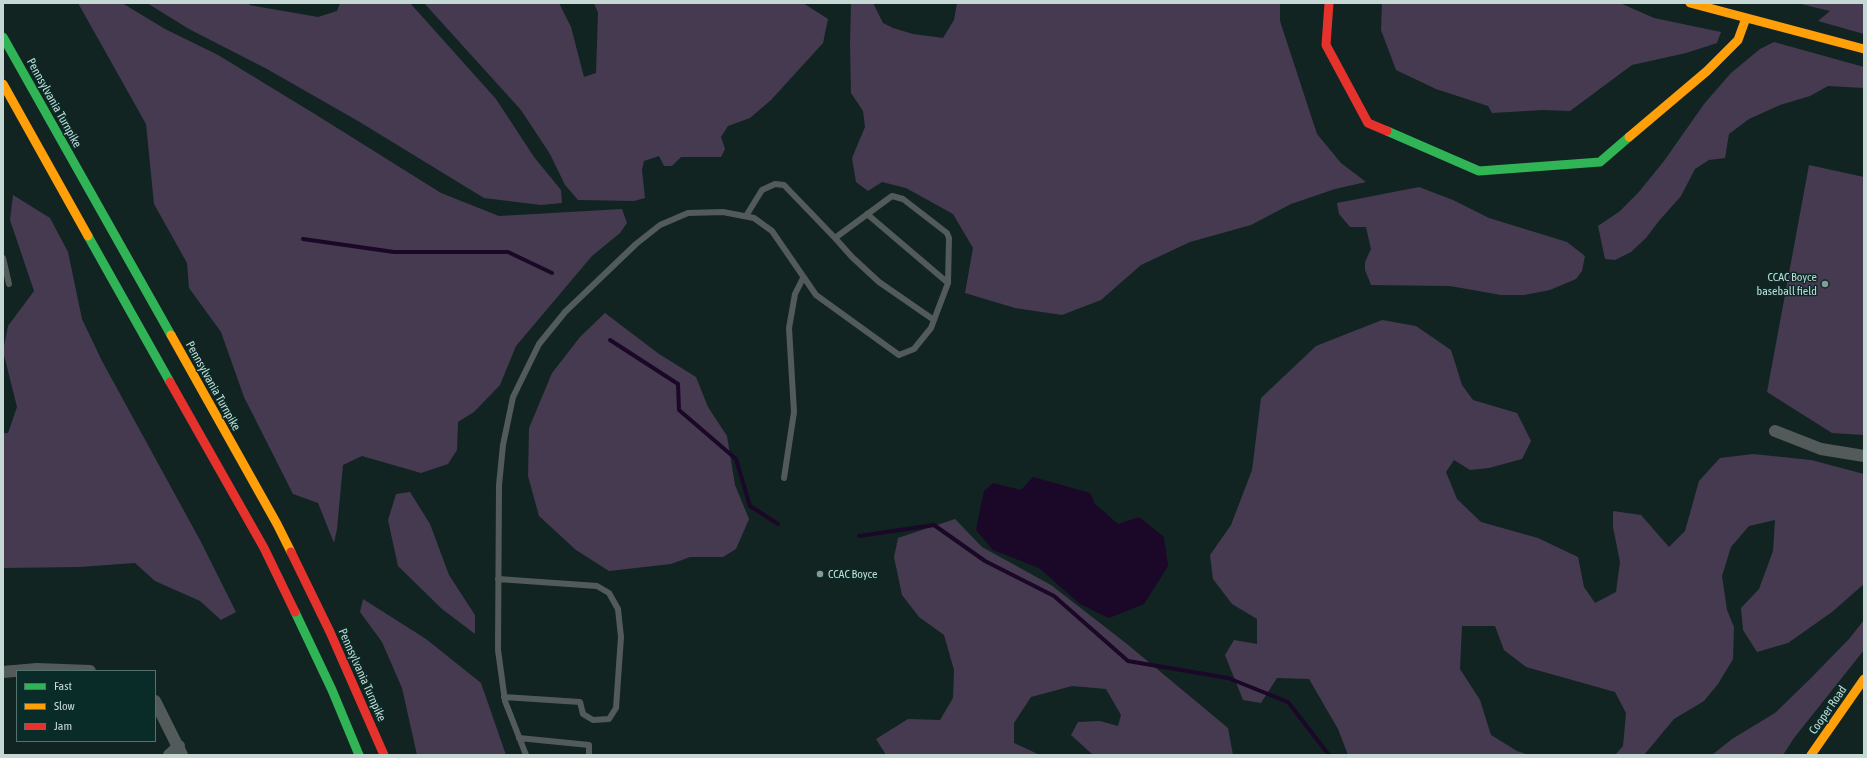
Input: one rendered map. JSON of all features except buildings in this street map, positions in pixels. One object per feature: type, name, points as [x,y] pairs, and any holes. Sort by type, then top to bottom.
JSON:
[{"type":"main road","points":[[1329,3],[1326,45],[1368,123],[1479,171],[1600,162],[1707,71],[1738,40],[1746,18]]},
{"type":"main road","points":[[1690,3],[1864,49]]},
{"type":"main road","name":"Pennsylvania Turnpike","points":[[3,38],[277,524],[330,632],[384,755]]},
{"type":"main road","points":[[3,84],[264,548],[322,668],[359,755]]},
{"type":"main road","name":"Cooper Road","points":[[1811,755],[1864,679]]},
{"type":"street","points":[[1775,431],[1821,449],[1864,456]]},
{"type":"street","points":[[26,670],[64,670]]},
{"type":"street","points":[[3,672],[16,671]]},
{"type":"street","points":[[156,703],[180,750],[169,755]]},
{"type":"lane","points":[[746,216],[762,190],[776,184],[784,185],[879,282],[934,320]]},
{"type":"lane","points":[[526,755],[504,697],[498,650],[499,484],[503,445],[513,397],[539,344],[565,312],[636,244],[660,225],[688,213],[723,212],[754,218],[772,231],[816,295],[898,355],[914,349],[931,328],[948,283],[949,238],[947,233],[903,199],[892,196],[835,238]]},
{"type":"lane","points":[[867,214],[948,283]]},
{"type":"lane","points":[[3,258],[9,284]]},
{"type":"lane","points":[[784,478],[794,412],[789,328],[795,294],[803,278]]},
{"type":"lane","points":[[498,579],[597,586],[609,593],[618,609],[621,637],[616,708],[609,719],[593,720],[583,714],[580,702],[504,697]]},
{"type":"lane","points":[[519,738],[589,745],[589,755]]},
{"type":"shaded area","points":[[78,3],[122,3],[165,29],[218,55],[441,193],[499,216],[622,209],[627,223],[620,233],[592,256],[516,346],[500,385],[474,412],[458,422],[457,450],[448,464],[421,473],[362,456],[343,465],[337,529],[334,543],[318,503],[293,494],[244,397],[221,332],[189,288],[187,263],[154,204],[146,124]]},
{"type":"shaded area","points":[[147,3],[250,3],[249,5],[318,17],[337,11],[340,3],[410,3],[496,99],[534,157],[561,190],[562,203],[541,205],[484,198],[358,121],[267,69],[189,29]]},
{"type":"shaded area","points":[[424,3],[559,3],[571,27],[584,77],[596,73],[598,13],[594,3],[803,3],[828,19],[823,43],[771,100],[750,118],[728,126],[721,137],[725,149],[721,157],[681,157],[672,166],[664,166],[659,156],[644,161],[642,170],[645,198],[634,201],[578,200],[565,185],[550,154],[521,110]]},
{"type":"shaded area","points":[[851,3],[873,3],[883,23],[893,28],[913,34],[943,38],[954,20],[957,3],[1280,3],[1280,21],[1317,134],[1341,163],[1366,182],[1335,189],[1291,204],[1251,225],[1190,242],[1141,265],[1101,300],[1062,315],[1015,308],[965,293],[973,248],[953,214],[906,188],[882,182],[868,191],[856,182],[852,158],[865,127],[863,111],[851,93]]},
{"type":"shaded area","points":[[1382,3],[1620,3],[1654,18],[1721,32],[1717,43],[1686,53],[1632,65],[1570,111],[1543,110],[1492,113],[1488,106],[1436,89],[1396,70],[1381,30]]},
{"type":"shaded area","points":[[1797,3],[1864,3],[1864,34],[1818,21],[1830,11]]},
{"type":"shaded area","points":[[1774,42],[1864,67],[1864,88],[1828,86],[1810,96],[1780,105],[1749,119],[1729,134],[1725,158],[1709,160],[1695,169],[1681,196],[1646,238],[1631,252],[1615,260],[1605,259],[1598,226],[1620,211],[1638,193],[1664,161],[1704,104],[1731,73],[1760,49]]},
{"type":"shaded area","name":"CCAC Boyce baseball field","points":[[1809,165],[1864,177],[1864,435],[1832,433],[1767,392]]},
{"type":"shaded area","points":[[1419,187],[1453,200],[1489,218],[1567,242],[1585,256],[1582,271],[1576,279],[1550,290],[1524,295],[1501,295],[1450,286],[1371,285],[1365,270],[1365,262],[1371,249],[1366,227],[1350,227],[1339,214],[1337,203]]},
{"type":"shaded area","points":[[13,195],[50,218],[68,252],[82,319],[102,361],[201,542],[236,612],[221,620],[200,601],[155,581],[135,563],[79,567],[3,568],[3,433],[8,433],[17,407],[3,351],[8,326],[34,291],[10,220]]},
{"type":"shaded area","points":[[605,313],[659,354],[696,377],[708,407],[727,436],[735,485],[749,519],[736,549],[723,557],[690,557],[671,564],[609,571],[576,550],[539,516],[528,476],[529,428],[552,373],[580,337]]},
{"type":"shaded area","points":[[1382,320],[1416,326],[1451,350],[1462,385],[1473,400],[1517,413],[1531,441],[1522,459],[1489,468],[1470,470],[1454,460],[1446,472],[1457,499],[1481,522],[1538,538],[1578,557],[1584,587],[1595,603],[1616,592],[1620,562],[1613,527],[1613,511],[1641,515],[1669,547],[1685,531],[1699,481],[1720,458],[1753,454],[1811,460],[1864,474],[1864,584],[1832,612],[1788,643],[1757,652],[1743,630],[1741,608],[1759,589],[1773,551],[1775,520],[1749,526],[1731,547],[1722,576],[1727,610],[1734,627],[1733,659],[1718,684],[1704,701],[1674,719],[1644,755],[1615,755],[1623,746],[1626,713],[1615,692],[1526,667],[1504,650],[1495,626],[1462,626],[1460,669],[1480,700],[1491,735],[1517,751],[1529,755],[1348,755],[1338,729],[1309,679],[1277,678],[1261,703],[1243,700],[1225,655],[1234,640],[1257,644],[1257,619],[1232,604],[1213,579],[1210,555],[1231,525],[1252,470],[1261,398],[1316,346]]},
{"type":"shaded area","points":[[1033,477],[1090,493],[1095,504],[1118,524],[1139,517],[1164,537],[1168,566],[1144,604],[1109,618],[1080,604],[1039,568],[993,550],[976,530],[984,491],[993,483],[1021,490]]},
{"type":"shaded area","points":[[410,492],[430,524],[449,575],[475,615],[475,634],[442,609],[398,566],[388,520],[396,494]]},
{"type":"shaded area","points":[[955,519],[982,547],[1051,585],[1127,644],[1228,728],[1233,755],[1093,755],[1071,735],[1078,722],[1100,721],[1118,726],[1121,715],[1106,689],[1072,686],[1031,697],[1014,723],[1014,743],[1040,755],[886,755],[876,739],[908,719],[940,720],[953,698],[954,670],[944,635],[919,617],[902,595],[894,557],[898,538]]},
{"type":"shaded area","points":[[363,599],[426,639],[481,683],[506,755],[417,755],[402,688],[382,642],[360,612]]},
{"type":"shaded area","points":[[1864,620],[1864,650],[1794,738],[1783,755],[1712,755],[1732,739],[1775,713],[1849,639]]},
{"type":"waterway","points":[[303,239],[394,252],[508,252],[552,273]]},
{"type":"waterway","points":[[610,340],[678,384],[679,410],[736,459],[750,506],[778,524]]},
{"type":"waterway","points":[[859,536],[934,525],[985,561],[1054,596],[1128,661],[1228,678],[1288,702],[1329,755]]},
{"type":"traffic: fast","points":[[3,37],[171,335]]},
{"type":"traffic: fast","points":[[1387,131],[1479,171],[1600,162],[1629,137]]},
{"type":"traffic: fast","points":[[88,236],[170,382]]},
{"type":"traffic: fast","points":[[295,612],[332,690],[359,755]]},
{"type":"traffic: slow","points":[[1690,3],[1864,49]]},
{"type":"traffic: slow","points":[[1629,137],[1707,71],[1738,40],[1746,18]]},
{"type":"traffic: slow","points":[[3,84],[88,236]]},
{"type":"traffic: slow","points":[[171,335],[277,524],[291,552]]},
{"type":"traffic: slow","points":[[1811,755],[1864,679]]},
{"type":"traffic: jam","points":[[1329,3],[1326,45],[1368,123],[1387,131]]},
{"type":"traffic: jam","points":[[170,382],[264,548],[295,612]]},
{"type":"traffic: jam","points":[[291,552],[330,632],[384,755]]},
{"type":"place","name":"CCAC Boyce baseball field","points":[[1825,284]]},
{"type":"place","name":"CCAC Boyce","points":[[820,574]]}]
